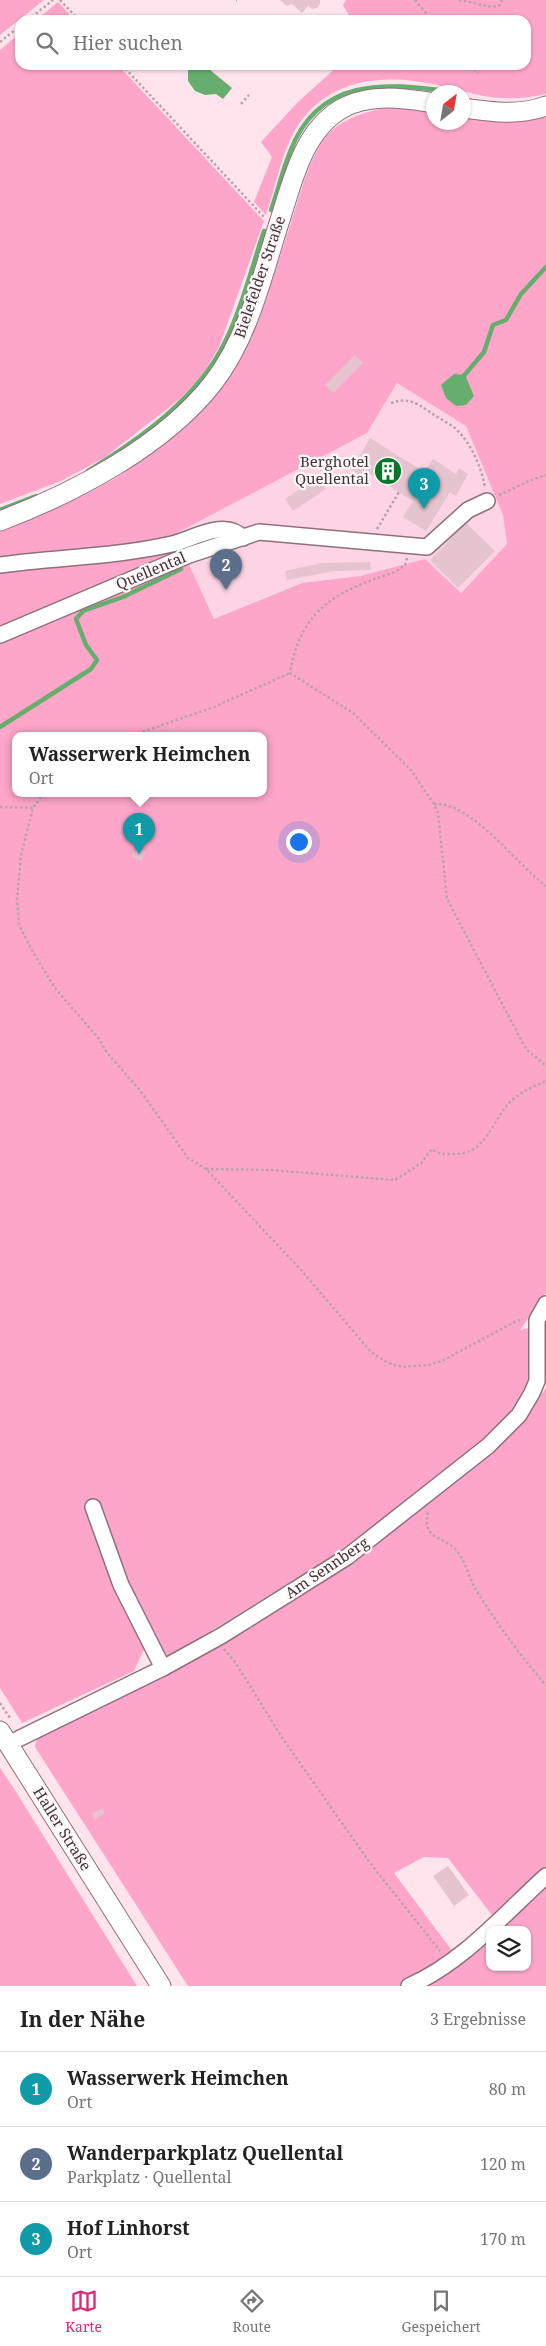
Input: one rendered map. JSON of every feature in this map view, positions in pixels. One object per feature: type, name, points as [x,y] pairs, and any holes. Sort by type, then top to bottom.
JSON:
[{"type":"main road","name":"Bielefelder Straße","points":[[0,521],[72,491],[110,469],[174,424],[200,399],[225,367],[240,336],[298,165],[309,142],[324,123],[341,109],[365,101],[389,98],[426,102]]},
{"type":"main road","points":[[471,109],[514,113],[535,110],[546,106]]},
{"type":"main road","name":"Haller Straße","points":[[4,1737],[161,1986]]},
{"type":"street","name":"Quellental","points":[[0,634],[189,555],[259,532],[427,547],[468,510],[487,500]]},
{"type":"street","points":[[0,565],[136,552],[184,541],[225,528],[236,530],[243,538]]},
{"type":"street","name":"Am Sennberg","points":[[4,1737],[163,1668],[213,1640],[347,1557],[488,1446],[509,1427],[532,1393],[537,1381],[537,1320],[546,1304]]},
{"type":"street","points":[[93,1507],[121,1584],[163,1668]]},
{"type":"street","points":[[409,1986],[432,1976],[458,1956],[546,1876]]},
{"type":"path","points":[[34,15],[52,0]]},
{"type":"path","points":[[60,0],[74,15]]},
{"type":"path","points":[[415,0],[428,15]]},
{"type":"path","points":[[459,0],[492,7],[500,5],[502,0]]},
{"type":"path","points":[[0,42],[15,30]]},
{"type":"path","points":[[127,70],[265,218],[278,226]]},
{"type":"path","points":[[241,104],[249,95]]},
{"type":"path","points":[[391,403],[400,400],[412,400],[456,429],[470,446],[484,477],[487,500],[531,480],[546,476]]},
{"type":"path","points":[[369,542],[399,492]]},
{"type":"path","points":[[290,673],[293,650],[313,615],[328,600],[395,572],[405,565],[407,559],[406,545]]},
{"type":"path","points":[[142,732],[214,708],[290,673]]},
{"type":"path","points":[[290,673],[353,713],[411,770],[434,804],[438,813],[446,898],[526,1049],[546,1066]]},
{"type":"path","points":[[41,797],[33,808],[21,855],[17,899],[19,925],[34,954],[55,988],[99,1039],[107,1054],[139,1089],[188,1158],[206,1169],[302,1271],[371,1352],[388,1363],[403,1367],[428,1365],[442,1360],[516,1320],[537,1320]]},
{"type":"path","points":[[434,804],[457,809],[471,817],[546,886]]},
{"type":"path","points":[[0,807],[33,808]]},
{"type":"path","points":[[206,1169],[270,1170],[395,1180],[421,1163],[432,1150],[436,1153],[456,1154],[474,1150],[484,1140],[509,1103],[523,1091],[546,1081]]},
{"type":"path","points":[[428,1511],[426,1521],[432,1535],[456,1550],[464,1561],[474,1587],[532,1670],[546,1685]]},
{"type":"path","points":[[213,1640],[235,1662],[283,1739],[370,1863],[440,1951],[458,1956]]},
{"type":"shaded area","points":[[0,0],[44,0],[25,15],[15,15],[15,23],[0,35]]},
{"type":"shaded area","points":[[346,0],[546,0],[546,94],[516,98],[491,97],[471,93],[471,85],[438,85],[396,80],[376,80],[338,90],[322,100],[307,114],[294,132],[282,161],[266,215],[254,202],[272,157],[261,142],[298,102],[333,70],[531,70],[531,15],[349,15],[343,5]]},
{"type":"shaded area","points":[[58,2],[70,15],[42,15]]},
{"type":"shaded area","points":[[15,37],[15,70],[123,70],[264,221],[219,347],[206,369],[181,398],[104,458],[61,481],[0,504],[0,50]]},
{"type":"shaded area","points":[[188,70],[210,70],[232,88],[223,99],[216,94],[205,95],[195,91],[188,81]]},
{"type":"shaded area","points":[[383,108],[407,108],[426,111],[426,130],[471,130],[471,118],[517,122],[546,117],[546,1293],[520,1330],[529,1328],[533,1333],[532,1382],[517,1410],[497,1434],[342,1551],[168,1657],[128,1589],[116,1595],[145,1647],[134,1671],[22,1723],[0,1688],[0,529],[59,507],[114,479],[178,432],[211,401],[238,361],[250,338],[269,290],[315,154],[325,137],[347,120]],"holes":[[[397,383],[466,426],[503,515],[507,544],[461,593],[425,559],[360,576],[302,583],[214,619],[175,534],[367,433]]]},
{"type":"shaded area","points":[[454,374],[465,375],[474,396],[466,405],[456,406],[446,398],[441,385]]},
{"type":"shaded area","points":[[397,383],[466,426],[503,515],[507,544],[460,593],[425,559],[360,576],[302,583],[214,619],[175,534],[367,433]]},
{"type":"shaded area","points":[[546,1388],[546,1872],[495,1919],[448,1858],[424,1857],[394,1873],[459,1960],[486,1936],[486,1971],[531,1971],[531,1926],[496,1926],[546,1880],[546,1986],[188,1986],[35,1747],[37,1738],[342,1570],[513,1432]]},
{"type":"shaded area","points":[[0,1768],[13,1787],[137,1986],[0,1986]]},
{"type":"building","points":[[280,0],[320,0],[320,4],[317,8],[312,9],[308,6],[302,13],[292,4],[287,6]]},
{"type":"building","points":[[355,355],[363,363],[333,393],[325,385]]},
{"type":"building","name":"Berghotel Quellental","points":[[370,438],[424,472],[433,459],[456,474],[459,468],[468,474],[456,496],[450,492],[426,531],[403,517],[413,501],[370,474],[366,478],[352,470]]},
{"type":"building","points":[[318,477],[326,489],[293,511],[285,499]]},
{"type":"building","points":[[466,523],[495,551],[458,588],[430,560]]},
{"type":"building","points":[[370,562],[371,570],[335,571],[287,580],[285,571],[322,563]]},
{"type":"building","points":[[138,847],[146,852],[141,861],[132,856]]},
{"type":"building","points":[[102,1808],[105,1813],[95,1819],[92,1814]]},
{"type":"building","points":[[448,1866],[469,1895],[454,1906],[433,1876]]},
{"type":"waterway","points":[[271,210],[290,152],[302,127],[318,110],[336,97],[356,90],[378,87],[426,89]]},
{"type":"waterway","points":[[88,471],[128,445],[166,416],[200,381],[225,342],[237,315],[264,231]]},
{"type":"waterway","points":[[462,378],[484,352],[493,325],[506,320],[521,294],[546,267]]},
{"type":"waterway","points":[[0,510],[36,496]]},
{"type":"waterway","points":[[0,727],[91,669],[97,660],[86,645],[76,619],[83,611],[123,597],[181,569]]},
{"type":"place","name":"Berghotel Quellental","points":[[388,471]]},
{"type":"place","name":"Hof Linhorst","points":[[424,509]]},
{"type":"place","name":"Wanderparkplatz Quellental","points":[[226,590]]},
{"type":"place","name":"Wasserwerk Heimchen","points":[[139,854]]}]
